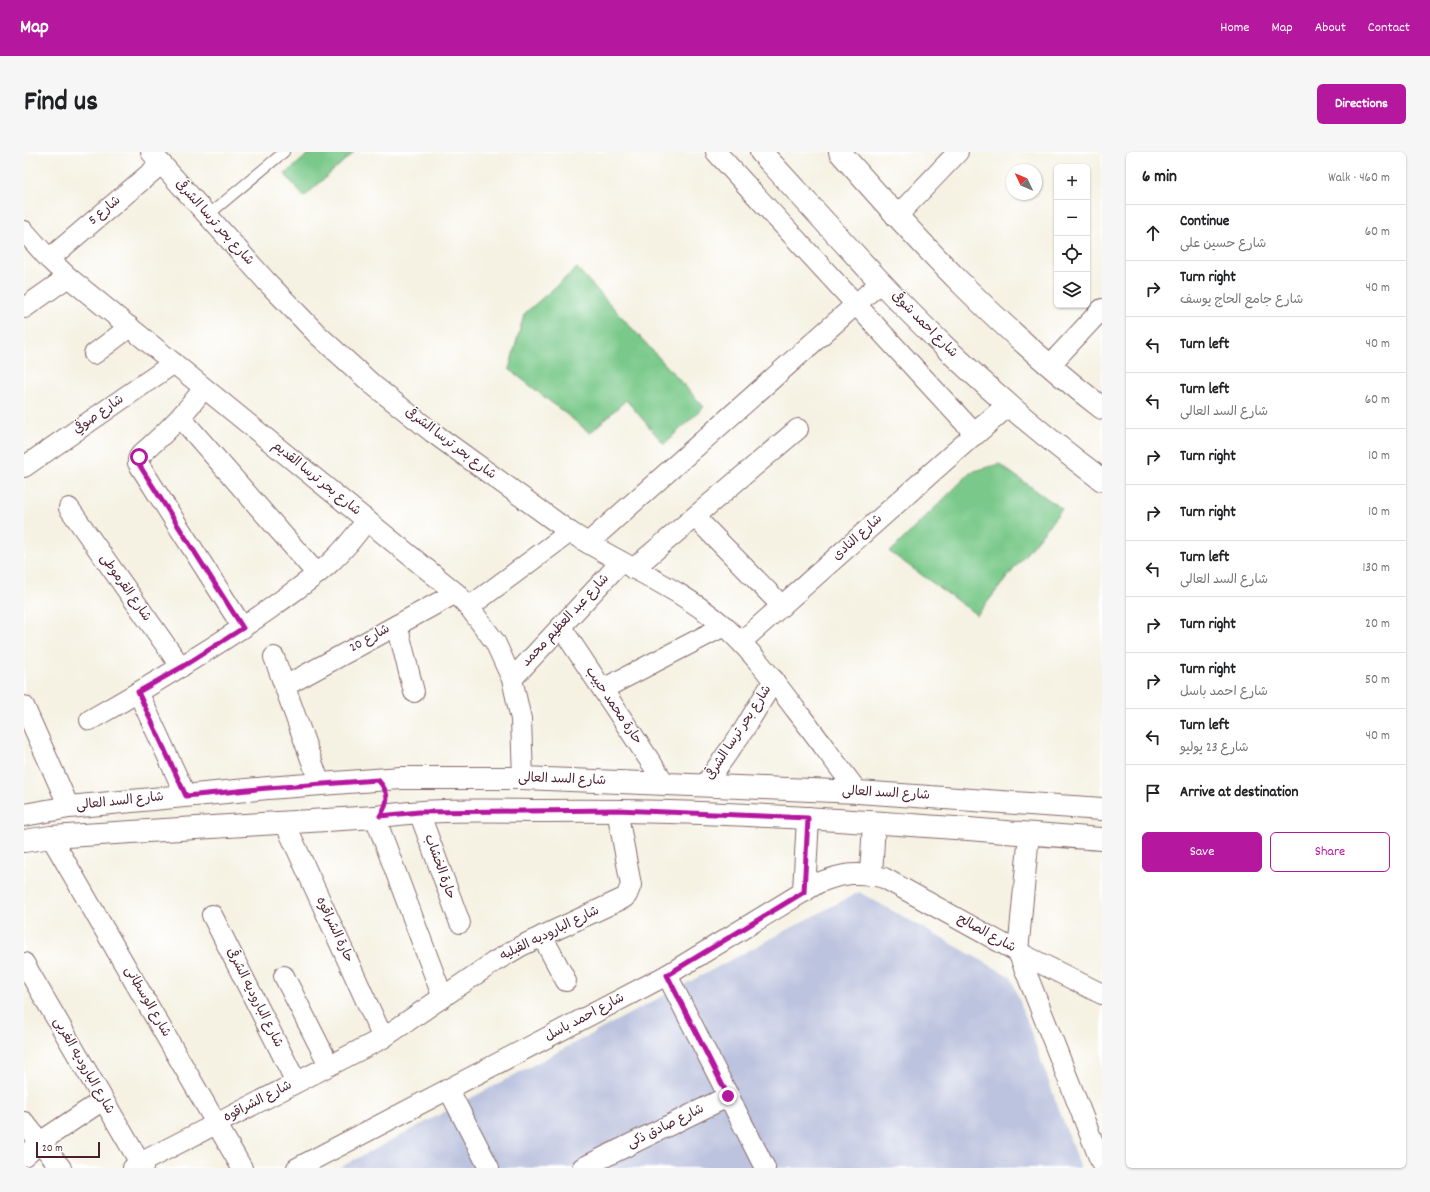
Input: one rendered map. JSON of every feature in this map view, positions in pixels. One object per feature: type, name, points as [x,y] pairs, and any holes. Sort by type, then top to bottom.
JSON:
[{"type":"main road","name":"شارع احمد شوقى","points":[[761,152],[881,282],[945,347],[1008,405],[1056,445],[1102,480]]},
{"type":"main road","points":[[840,152],[896,217],[992,315],[1050,366],[1102,408]]},
{"type":"main road","points":[[975,434],[1008,405]]},
{"type":"main road","points":[[419,812],[413,804],[412,794],[414,785],[421,778]]},
{"type":"main road","name":"شارع السد العالى","points":[[24,815],[69,807],[186,796],[320,784],[421,778],[522,778],[858,792],[1102,809]]},
{"type":"main road","points":[[377,817],[386,808],[387,798],[385,788],[378,780]]},
{"type":"main road","points":[[24,841],[51,837],[377,817],[419,812],[617,810],[808,818],[1102,839]]},
{"type":"main road","points":[[804,892],[808,818]]},
{"type":"main road","points":[[871,875],[874,823]]},
{"type":"street","points":[[716,152],[975,434]]},
{"type":"street","points":[[896,217],[958,152]]},
{"type":"street","name":"شارع بحر ترسا الشرقى","points":[[156,158],[207,216],[318,335],[373,385],[432,432],[570,532],[627,566],[676,592],[701,608],[724,626],[741,642],[774,680],[858,792]]},
{"type":"street","name":"شارع 5","points":[[49,259],[156,158]]},
{"type":"street","name":"شارع بحر ترسا القديم","points":[[24,232],[68,277],[367,520],[462,600],[495,642],[512,679],[521,719],[522,778]]},
{"type":"street","points":[[24,308],[68,277]]},
{"type":"street","points":[[588,543],[881,282]]},
{"type":"street","points":[[1050,366],[1102,310]]},
{"type":"street","points":[[94,354],[130,327]]},
{"type":"street","name":"شارع صوفي","points":[[24,467],[174,363]]},
{"type":"street","points":[[204,388],[181,418],[140,455],[138,460],[140,466],[243,628]]},
{"type":"street","points":[[181,418],[317,574]]},
{"type":"street","name":"شارع عبد العظيم محمد","points":[[512,679],[561,627],[627,566],[694,517],[798,429]]},
{"type":"street","name":"شارع النادى","points":[[741,642],[975,434]]},
{"type":"street","name":"شارع القرموطى","points":[[69,508],[182,667]]},
{"type":"street","points":[[694,517],[782,606]]},
{"type":"street","points":[[90,720],[182,667],[243,628],[317,574],[344,549],[367,520]]},
{"type":"street","name":"شارع 20","points":[[285,686],[397,625],[462,600],[570,532]]},
{"type":"street","points":[[397,625],[414,692]]},
{"type":"street","points":[[602,689],[724,626]]},
{"type":"street","name":"حارة محمد حبيب","points":[[561,627],[666,784]]},
{"type":"street","points":[[274,657],[320,784]]},
{"type":"street","name":"شارع بحر ترسا الشرقى","points":[[704,786],[760,706],[774,680]]},
{"type":"street","points":[[138,692],[186,796]]},
{"type":"street","points":[[24,706],[69,807]]},
{"type":"street","name":"شارع الباروديه القبليه","points":[[383,1038],[494,962],[542,936],[624,898],[627,895],[631,885],[617,810]]},
{"type":"street","name":"حارة الخشاب","points":[[419,812],[460,923]]},
{"type":"street","points":[[377,817],[442,998]]},
{"type":"street","name":"حارة الشراقوه","points":[[285,823],[383,1038]]},
{"type":"street","points":[[1029,834],[1018,952],[1102,1165]]},
{"type":"street","name":"شارع الوسطانى","points":[[51,837],[242,1168]]},
{"type":"street","name":"شارع احمد باسل","points":[[297,1168],[667,975],[804,892],[831,878],[844,874],[858,873],[871,875]]},
{"type":"street","name":"شارع الصالح","points":[[871,875],[884,878],[897,884],[1018,952],[1102,994]]},
{"type":"street","name":"شارع الباروديه الشرقى","points":[[212,915],[296,1082]]},
{"type":"street","points":[[542,936],[566,981]]},
{"type":"street","name":"شارع الباروديه الغربى","points":[[24,963],[103,1100],[139,1166]]},
{"type":"street","points":[[667,975],[765,1168]]},
{"type":"street","points":[[284,976],[329,1065]]},
{"type":"street","name":"شارع الشراقوه","points":[[139,1166],[217,1123],[383,1038]]},
{"type":"street","points":[[448,1090],[489,1168]]},
{"type":"street","name":"شارع صادق ذكى","points":[[582,1168],[728,1096]]},
{"type":"street","points":[[24,1156],[40,1142],[103,1100]]},
{"type":"street","points":[[24,1122],[61,1168]]},
{"type":"lane","points":[[207,216],[284,152]]},
{"type":"shaded area","points":[[859,892],[1011,977],[1080,1168],[339,1168]]},
{"type":"green space","points":[[311,152],[354,152],[304,197],[285,174]]},
{"type":"green space","points":[[577,268],[704,407],[664,444],[626,400],[590,433],[509,369],[524,314]]},
{"type":"green space","points":[[999,464],[1062,509],[977,615],[890,552],[971,472]]},
{"type":"route","points":[[139,457],[138,463],[243,628],[182,667],[138,692],[186,796],[378,780],[385,788],[387,798],[386,808],[380,816],[419,812],[617,810],[808,818],[804,892],[667,975],[728,1096]]}]
